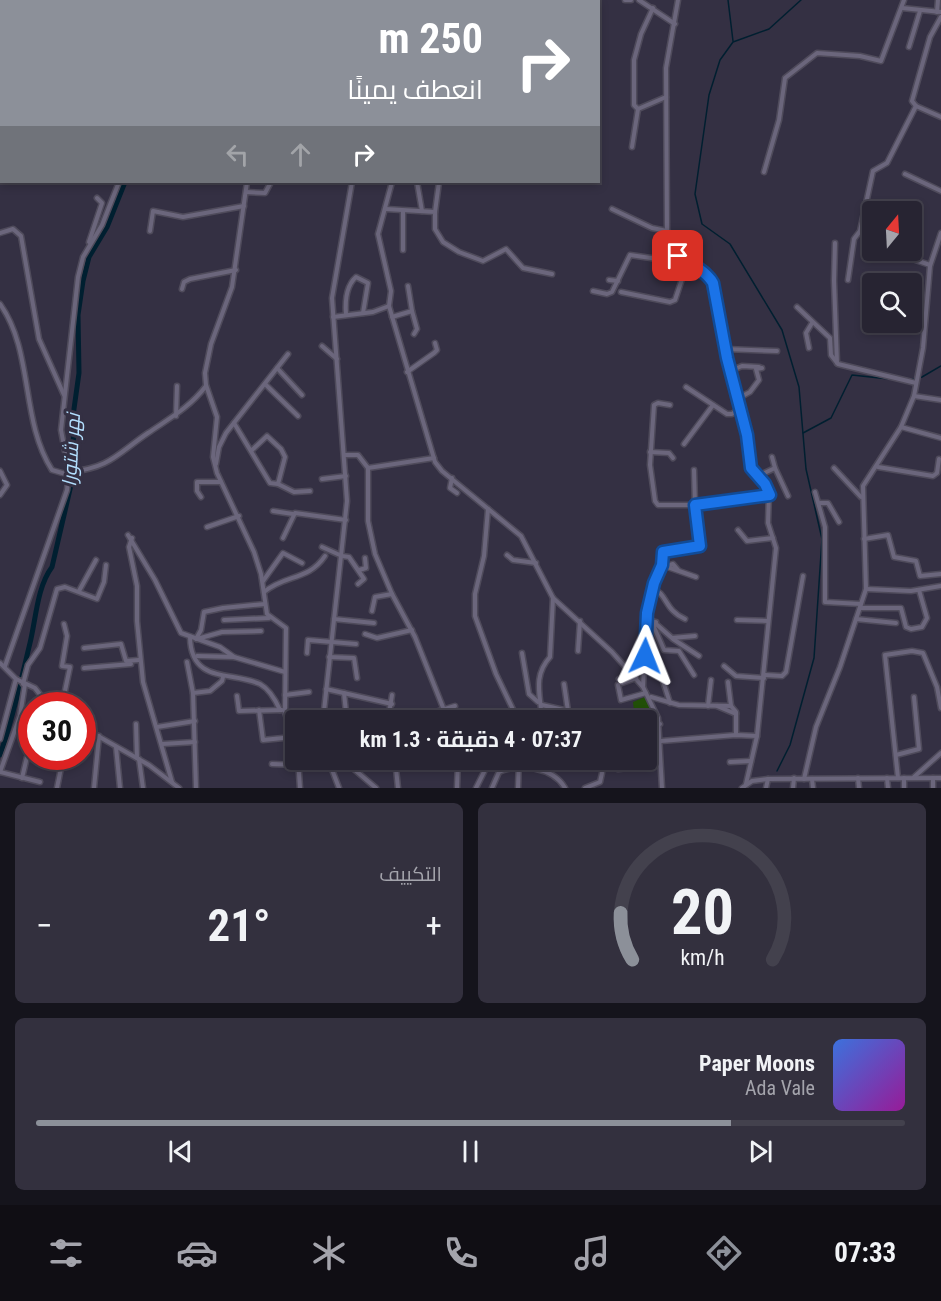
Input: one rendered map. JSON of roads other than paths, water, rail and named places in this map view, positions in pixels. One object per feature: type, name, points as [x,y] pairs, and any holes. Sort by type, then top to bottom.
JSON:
[{"type":"street","points":[[625,0],[631,0]]},
{"type":"street","points":[[639,0],[653,8],[661,17],[675,24]]},
{"type":"street","points":[[678,0],[666,68],[667,231],[682,254],[692,265],[709,276],[713,283],[725,349],[747,435],[751,468],[756,477],[765,484],[770,495],[768,523],[776,548],[757,736],[746,784]]},
{"type":"street","points":[[764,172],[777,128],[785,78],[817,53],[860,56],[881,61],[894,21],[904,0]]},
{"type":"street","points":[[902,8],[939,12],[938,0]]},
{"type":"street","points":[[638,109],[634,105],[634,60],[640,34],[653,8]]},
{"type":"street","points":[[909,47],[920,11]]},
{"type":"street","points":[[941,17],[930,37],[912,101],[916,106],[941,117]]},
{"type":"street","points":[[638,109],[666,97]]},
{"type":"street","points":[[848,280],[854,239],[860,231],[873,171],[887,163],[916,106]]},
{"type":"street","points":[[632,147],[638,109]]},
{"type":"street","points":[[905,174],[941,191]]},
{"type":"street","points":[[87,248],[102,225],[119,183]]},
{"type":"street","points":[[247,183],[236,270],[208,355],[206,385],[217,417],[213,453],[216,467],[221,482],[239,516],[262,582],[269,618]]},
{"type":"street","points":[[246,192],[266,193],[271,183]]},
{"type":"street","points":[[324,710],[346,520],[346,477],[333,316],[334,278],[352,183]]},
{"type":"street","points":[[392,183],[378,234],[391,291],[389,306],[407,372],[438,467],[521,536],[553,598],[580,620],[643,687],[660,724],[662,788]]},
{"type":"street","points":[[417,183],[422,211]]},
{"type":"street","points":[[439,183],[435,212],[436,232],[450,248],[483,261],[506,249],[524,268],[552,274]]},
{"type":"street","points":[[5,666],[72,473],[61,435],[77,282],[102,203],[98,198]]},
{"type":"street","points":[[150,231],[153,211],[183,217],[244,206]]},
{"type":"street","points":[[386,209],[435,212]]},
{"type":"street","points":[[612,209],[652,228],[667,231]]},
{"type":"street","points":[[403,211],[403,250]]},
{"type":"street","points":[[0,233],[13,229],[21,236],[39,336],[65,396]]},
{"type":"street","points":[[804,779],[816,727],[866,589],[861,498],[863,486],[878,467],[901,427],[914,396],[923,348],[930,265],[941,234]]},
{"type":"street","points":[[835,243],[834,281],[838,364]]},
{"type":"street","points":[[593,291],[610,294],[630,255],[665,260],[682,254]]},
{"type":"street","points":[[918,261],[930,265]]},
{"type":"street","points":[[621,292],[670,302],[675,300],[685,270],[692,265]]},
{"type":"street","points":[[182,289],[184,282],[190,279],[236,270]]},
{"type":"street","points":[[346,314],[346,295],[352,279],[356,277],[368,283],[363,313]]},
{"type":"street","points":[[609,280],[618,281]]},
{"type":"street","points":[[408,286],[417,329],[414,334]]},
{"type":"street","points":[[0,304],[10,319],[18,342],[40,448],[54,472],[72,473],[109,463],[146,434],[176,417],[206,385]]},
{"type":"street","points":[[333,316],[363,313],[389,306]]},
{"type":"street","points":[[797,306],[830,338],[831,354],[838,364],[916,382]]},
{"type":"street","points":[[392,317],[412,310]]},
{"type":"street","points":[[809,348],[806,333],[812,323]]},
{"type":"street","points":[[407,372],[437,350],[435,343]]},
{"type":"street","points":[[322,346],[337,360]]},
{"type":"street","points":[[725,349],[777,351]]},
{"type":"street","points":[[216,467],[219,447],[234,423],[288,354]]},
{"type":"street","points":[[730,371],[742,366],[760,367],[756,369],[759,380],[751,391],[737,399]]},
{"type":"street","points":[[277,368],[302,395]]},
{"type":"street","points":[[265,384],[298,416]]},
{"type":"street","points":[[176,417],[177,386]]},
{"type":"street","points":[[686,387],[730,414],[740,408]]},
{"type":"street","points":[[914,396],[941,400]]},
{"type":"street","points":[[670,405],[655,403],[650,452],[652,482],[658,505],[695,505],[770,495]]},
{"type":"street","points":[[684,444],[713,405]]},
{"type":"street","points":[[234,423],[270,483],[278,484],[294,492],[310,491]]},
{"type":"street","points":[[901,427],[908,431],[941,438]]},
{"type":"street","points":[[251,451],[267,436],[281,449],[285,462],[278,484]]},
{"type":"street","points":[[650,452],[669,453],[673,458]]},
{"type":"street","points":[[344,455],[358,456],[368,468],[366,502],[375,554],[392,594],[412,630],[442,710],[455,706]]},
{"type":"street","points":[[772,457],[788,496]]},
{"type":"street","points":[[368,468],[434,458]]},
{"type":"street","points":[[878,467],[933,476],[937,473],[939,459]]},
{"type":"street","points":[[756,477],[775,468]]},
{"type":"street","points":[[834,468],[861,498]]},
{"type":"street","points":[[643,687],[646,616],[652,588],[664,566],[663,552],[700,546],[694,470]]},
{"type":"street","points":[[0,471],[7,485],[0,495]]},
{"type":"street","points":[[322,479],[346,477]]},
{"type":"street","points":[[452,478],[450,489],[457,492]]},
{"type":"street","points":[[201,497],[197,491],[197,482],[221,482]]},
{"type":"street","points":[[815,492],[825,527],[825,602],[901,608],[906,627],[911,629],[922,627],[927,618],[919,590]]},
{"type":"street","points":[[820,503],[828,503],[839,522]]},
{"type":"street","points":[[488,509],[484,556],[475,594],[475,616],[496,674],[513,710]]},
{"type":"street","points":[[273,511],[346,520]]},
{"type":"street","points":[[283,538],[293,514]]},
{"type":"street","points":[[207,527],[239,516]]},
{"type":"street","points":[[738,530],[747,541],[773,538]]},
{"type":"street","points":[[864,539],[888,535],[894,557],[916,561],[920,576],[941,574]]},
{"type":"street","points":[[172,782],[143,682],[137,586],[129,547],[130,536],[179,631],[190,638],[220,647],[234,657]]},
{"type":"street","points":[[322,547],[349,557],[359,570],[366,568],[365,558]]},
{"type":"street","points":[[262,582],[283,553],[302,562]]},
{"type":"street","points":[[507,555],[513,560],[536,562]]},
{"type":"street","points":[[263,592],[271,586],[316,570],[325,556]]},
{"type":"street","points":[[80,591],[96,560]]},
{"type":"street","points":[[0,739],[28,665],[40,648],[57,589],[62,586],[97,599],[104,582],[106,565]]},
{"type":"street","points":[[356,566],[363,579],[358,584]]},
{"type":"street","points":[[664,566],[696,577]]},
{"type":"street","points":[[724,666],[736,676],[782,676],[786,672],[799,608],[799,588],[803,576]]},
{"type":"street","points":[[866,589],[919,590],[941,586]]},
{"type":"street","points":[[652,588],[662,594],[669,609],[685,619]]},
{"type":"street","points":[[372,611],[375,597],[392,594]]},
{"type":"street","points":[[541,710],[541,665],[550,657],[553,598]]},
{"type":"street","points":[[196,639],[201,630],[204,612],[265,604]]},
{"type":"street","points":[[646,616],[656,622],[672,638],[699,656]]},
{"type":"street","points":[[224,620],[269,618],[286,628],[283,711]]},
{"type":"street","points":[[334,619],[374,623]]},
{"type":"street","points":[[578,651],[580,620]]},
{"type":"street","points":[[737,620],[768,621]]},
{"type":"street","points":[[856,620],[896,623]]},
{"type":"street","points":[[656,622],[654,627],[664,650],[679,651],[694,675]]},
{"type":"street","points":[[64,624],[67,636],[62,666],[70,667],[65,692]]},
{"type":"street","points":[[365,634],[377,638],[412,630]]},
{"type":"street","points":[[196,639],[222,632],[261,631]]},
{"type":"street","points":[[672,638],[694,636]]},
{"type":"street","points":[[190,638],[192,654],[203,668],[222,677],[260,685],[276,701],[285,716]]},
{"type":"street","points":[[307,654],[308,640],[356,644]]},
{"type":"street","points":[[84,648],[121,644],[125,660],[140,661]]},
{"type":"street","points":[[904,788],[896,754],[885,655],[912,651],[923,653],[937,687],[941,708]]},
{"type":"street","points":[[522,653],[530,694],[540,704],[568,711],[564,684]]},
{"type":"street","points":[[197,656],[234,657],[285,672]]},
{"type":"street","points":[[329,657],[354,657],[357,678]]},
{"type":"street","points":[[84,668],[140,661]]},
{"type":"street","points":[[187,662],[194,693],[196,788]]},
{"type":"street","points":[[0,663],[21,682],[35,688],[38,692]]},
{"type":"street","points":[[194,693],[210,691],[222,681],[222,677]]},
{"type":"street","points":[[619,680],[622,683],[636,678]]},
{"type":"street","points":[[662,678],[670,703]]},
{"type":"street","points":[[708,706],[711,680]]},
{"type":"street","points":[[21,682],[20,716],[0,772],[40,782]]},
{"type":"street","points":[[728,682],[731,706],[736,714],[736,735]]},
{"type":"street","points":[[618,685],[621,700],[648,695],[670,703],[731,706]]},
{"type":"street","points":[[326,689],[392,704]]},
{"type":"street","points":[[285,695],[309,692]]},
{"type":"street","points":[[344,693],[346,710]]},
{"type":"street","points":[[389,710],[392,695]]},
{"type":"street","points":[[237,696],[239,710],[283,711]]},
{"type":"street","points":[[896,754],[920,749],[914,697]]},
{"type":"street","points":[[716,706],[736,714]]},
{"type":"street","points":[[259,710],[263,740],[285,739]]},
{"type":"street","points":[[157,727],[195,721]]},
{"type":"street","points":[[136,724],[143,788]]},
{"type":"street","points":[[96,734],[138,758],[179,788]]},
{"type":"street","points":[[661,741],[736,735],[757,736]]},
{"type":"street","points":[[94,788],[99,736]]},
{"type":"street","points":[[162,744],[195,742]]},
{"type":"street","points":[[116,746],[120,788]]},
{"type":"street","points":[[913,778],[941,753]]},
{"type":"street","points":[[729,762],[751,761]]},
{"type":"street","points":[[272,764],[285,764]]},
{"type":"street","points":[[22,778],[24,770]]},
{"type":"street","points":[[57,788],[61,770]]},
{"type":"street","points":[[299,770],[300,788]]},
{"type":"street","points":[[332,770],[339,788]]},
{"type":"street","points":[[355,770],[376,788]]},
{"type":"street","points":[[396,770],[398,788]]},
{"type":"street","points":[[457,788],[458,770]]},
{"type":"street","points":[[492,788],[499,772],[512,770]]},
{"type":"street","points":[[518,770],[518,788]]},
{"type":"street","points":[[528,770],[549,772],[564,788]]},
{"type":"street","points":[[476,788],[484,772]]},
{"type":"street","points":[[585,788],[600,782],[602,773]]},
{"type":"street","points":[[793,788],[794,778]]},
{"type":"street","points":[[858,778],[859,788]]},
{"type":"street","points":[[887,778],[888,788]]},
{"type":"street","points":[[933,778],[933,788]]},
{"type":"street","points":[[742,788],[746,784],[768,779],[941,778]]},
{"type":"street","points":[[766,788],[768,779]]},
{"type":"street","points":[[812,779],[813,788]]},
{"type":"waterway","points":[[728,0],[733,41]]},
{"type":"waterway","points":[[777,771],[790,745],[814,658],[822,539],[806,469],[799,387],[782,330],[730,244],[702,224],[695,194],[709,95],[720,60],[733,42],[769,29],[801,0]]},
{"type":"waterway","name":"نهر شتورا","points":[[0,755],[30,643],[40,594],[52,567],[74,472],[73,416],[79,373],[78,315],[83,281],[89,257],[107,227],[125,183]]},
{"type":"waterway","points":[[909,380],[922,377],[941,366]]},
{"type":"waterway","points":[[803,433],[831,418],[852,375],[898,380]]}]
